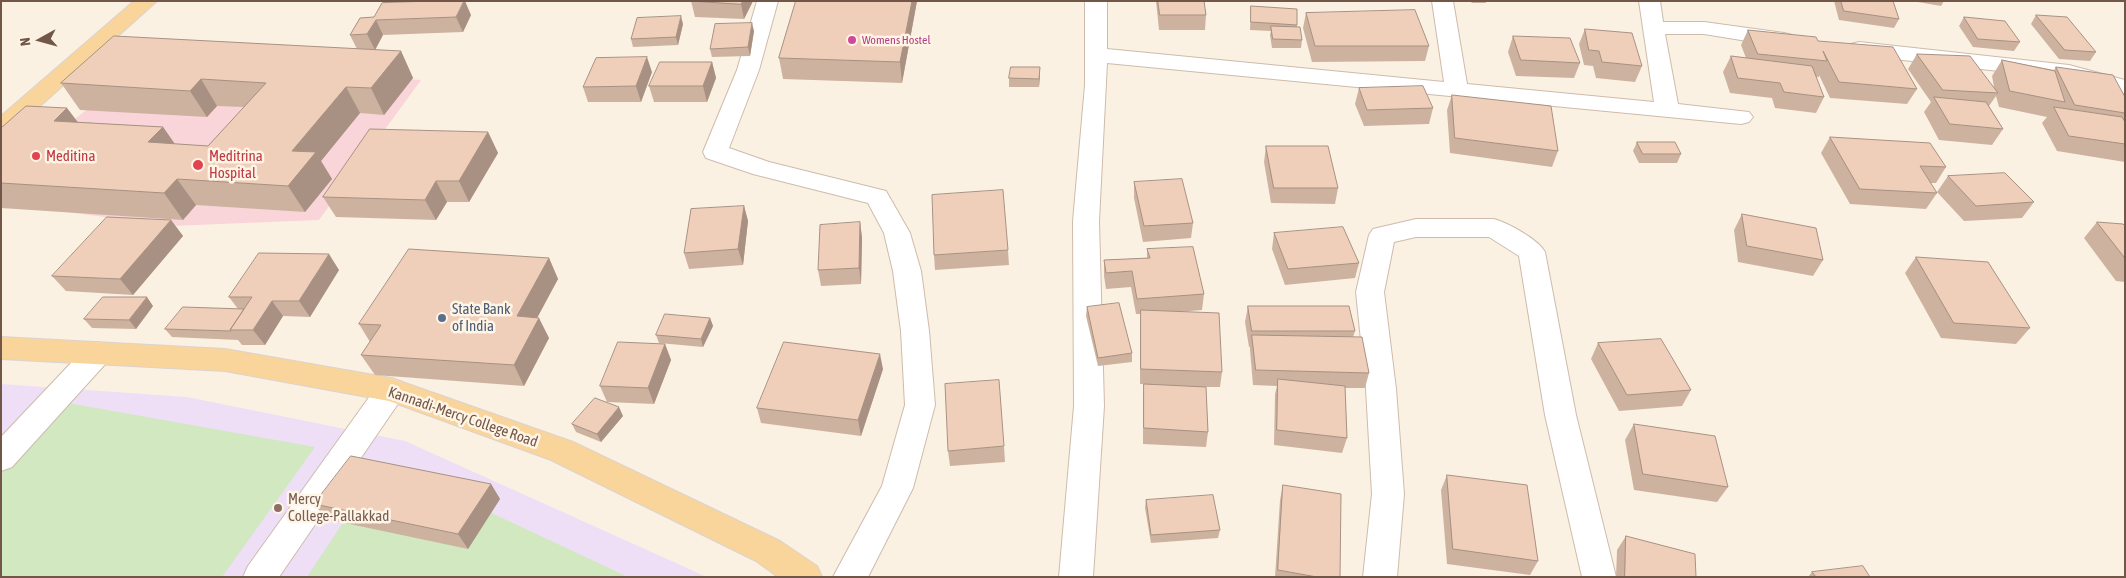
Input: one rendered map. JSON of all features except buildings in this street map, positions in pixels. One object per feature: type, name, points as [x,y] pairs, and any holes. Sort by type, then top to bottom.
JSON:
[{"type":"main road","points":[[1,129],[147,1]]},
{"type":"main road","name":"Kannadi-Mercy College Road","points":[[1,348],[224,360],[391,390],[562,451],[768,551],[805,577]]},
{"type":"street","points":[[768,1],[748,70],[715,152],[762,168],[877,197],[897,233],[907,271],[915,332],[920,405],[897,488],[850,577]]},
{"type":"street","points":[[1076,577],[1089,406],[1086,221],[1096,85],[1096,1]]},
{"type":"street","points":[[1442,1],[1457,90]]},
{"type":"street","points":[[1649,1],[1667,110]]},
{"type":"street","points":[[1653,28],[1704,28],[1806,44]]},
{"type":"street","points":[[1834,46],[2069,72],[2123,89]]},
{"type":"street","points":[[1096,55],[1741,117]]},
{"type":"street","points":[[1380,577],[1388,494],[1381,389],[1370,292],[1382,236],[1416,228],[1494,228],[1532,252],[1542,326],[1584,518],[1599,577]]},
{"type":"street","points":[[1,458],[98,353]]},
{"type":"street","points":[[260,577],[391,390]]},
{"type":"shaded area","name":"Meditrina Hospital","points":[[136,59],[421,80],[319,220],[171,226],[7,204],[67,125],[108,93]]},
{"type":"shaded area","name":"Mercy College-Pallakkad","points":[[1,384],[187,397],[405,441],[707,577],[1,577]]},
{"type":"green space","points":[[57,401],[315,447],[222,577],[1,577],[1,460]]},
{"type":"green space","points":[[383,462],[628,577],[307,577]]},
{"type":"place","name":"Womens Hostel","points":[[852,40]]},
{"type":"place","name":"Meditina","points":[[36,156]]},
{"type":"place","name":"Meditrina Hospital","points":[[198,165]]},
{"type":"place","name":"State Bank of India","points":[[442,318]]},
{"type":"place","name":"Mercy College-Pallakkad","points":[[278,508]]}]
